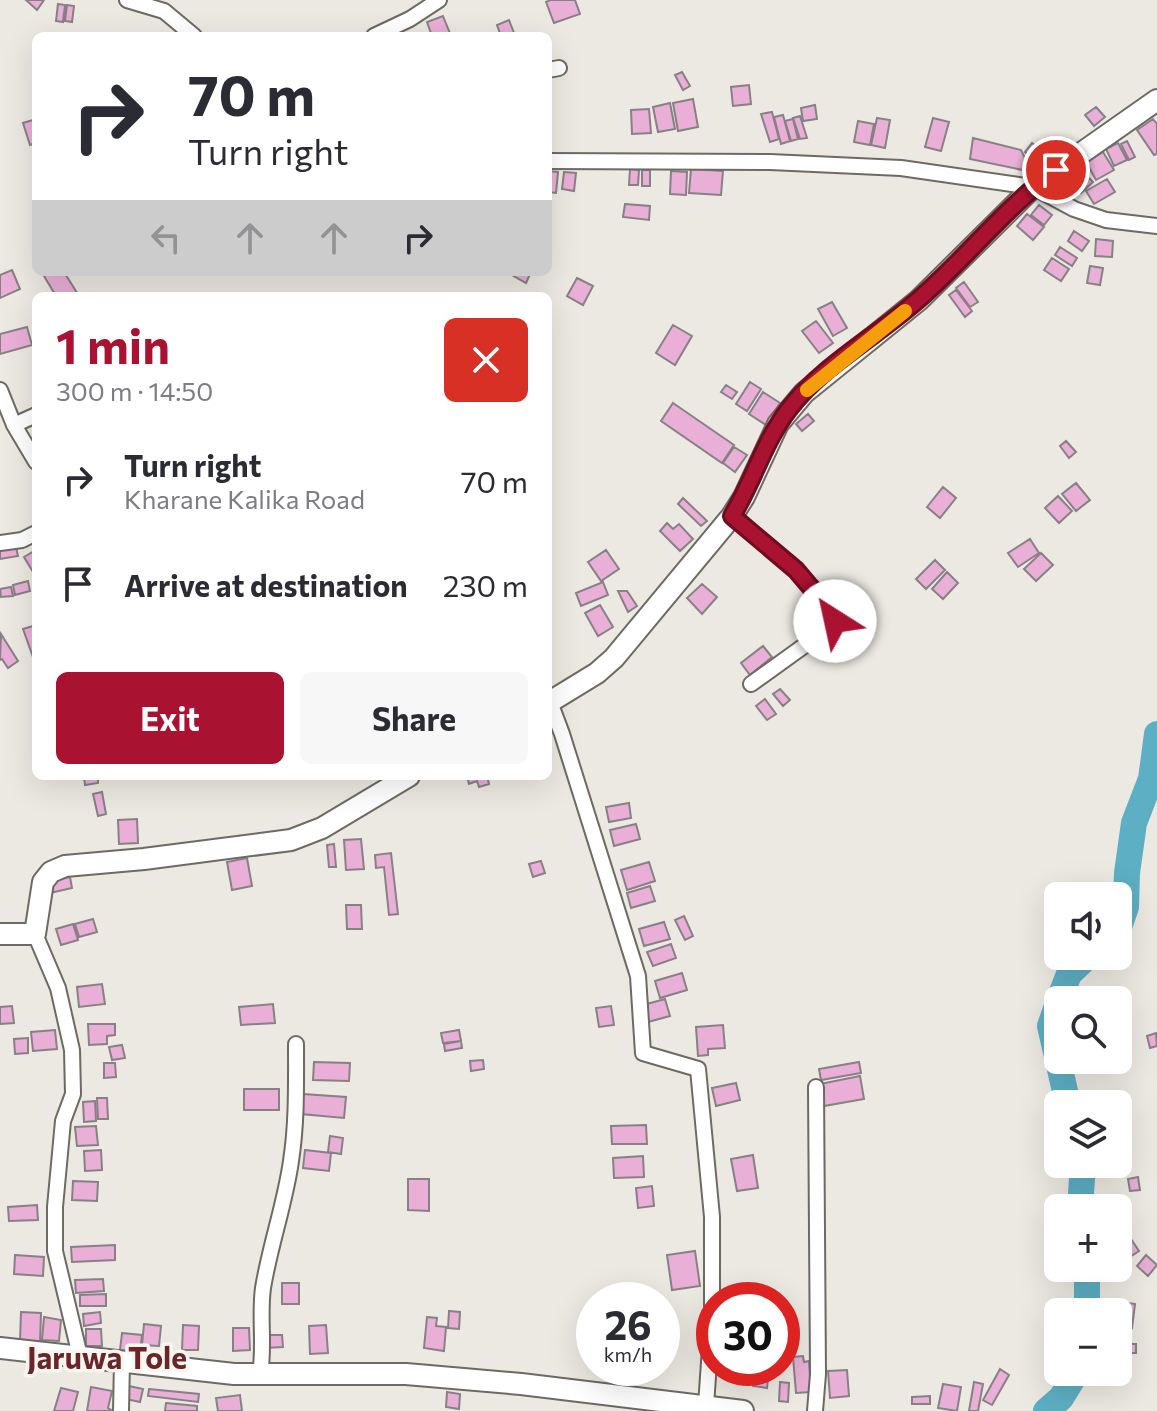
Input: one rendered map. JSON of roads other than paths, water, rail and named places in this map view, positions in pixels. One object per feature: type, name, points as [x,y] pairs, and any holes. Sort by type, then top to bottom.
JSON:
[{"type":"street","points":[[127,0],[166,6],[190,32]]},
{"type":"street","points":[[382,32],[439,0]]},
{"type":"street","points":[[552,701],[597,673],[614,658],[732,516],[778,424],[792,406],[821,378],[919,300],[1033,187],[1157,100]]},
{"type":"street","points":[[552,161],[770,162],[887,167],[1033,187],[1074,209],[1106,220],[1157,226]]},
{"type":"street","points":[[0,390],[14,425],[32,455]]},
{"type":"street","points":[[14,425],[32,417]]},
{"type":"street","points":[[732,516],[796,570],[835,616],[833,625],[751,684]]},
{"type":"street","points":[[0,543],[22,540],[32,535]]},
{"type":"street","points":[[552,711],[571,760],[638,976],[643,1053],[698,1069],[712,1217],[712,1318],[706,1406]]},
{"type":"street","points":[[80,1356],[55,1251],[55,1207],[63,1121],[73,1094],[72,1050],[58,988],[35,934],[43,882],[51,872],[65,866],[291,840],[322,828],[402,780]]},
{"type":"street","points":[[0,934],[35,934]]},
{"type":"street","points":[[260,1374],[263,1357],[260,1330],[263,1286],[291,1166],[296,1128],[296,1044]]},
{"type":"street","points":[[815,1411],[818,1374],[816,1087]]},
{"type":"street","points":[[0,1348],[234,1374],[406,1374],[743,1411]]},
{"type":"street","points":[[121,1411],[122,1361]]},
{"type":"waterway","points":[[1127,882],[1134,823],[1151,779],[1157,734]]},
{"type":"waterway","points":[[1064,986],[1073,970]]},
{"type":"waterway","points":[[1061,1074],[1065,1090]]},
{"type":"waterway","points":[[1081,1194],[1082,1178]]},
{"type":"waterway","points":[[1087,1282],[1087,1298]]},
{"type":"waterway","points":[[1046,1411],[1061,1398],[1068,1386]]},
{"type":"district","name":"Jaruwa Tole","points":[[107,1359]]}]
